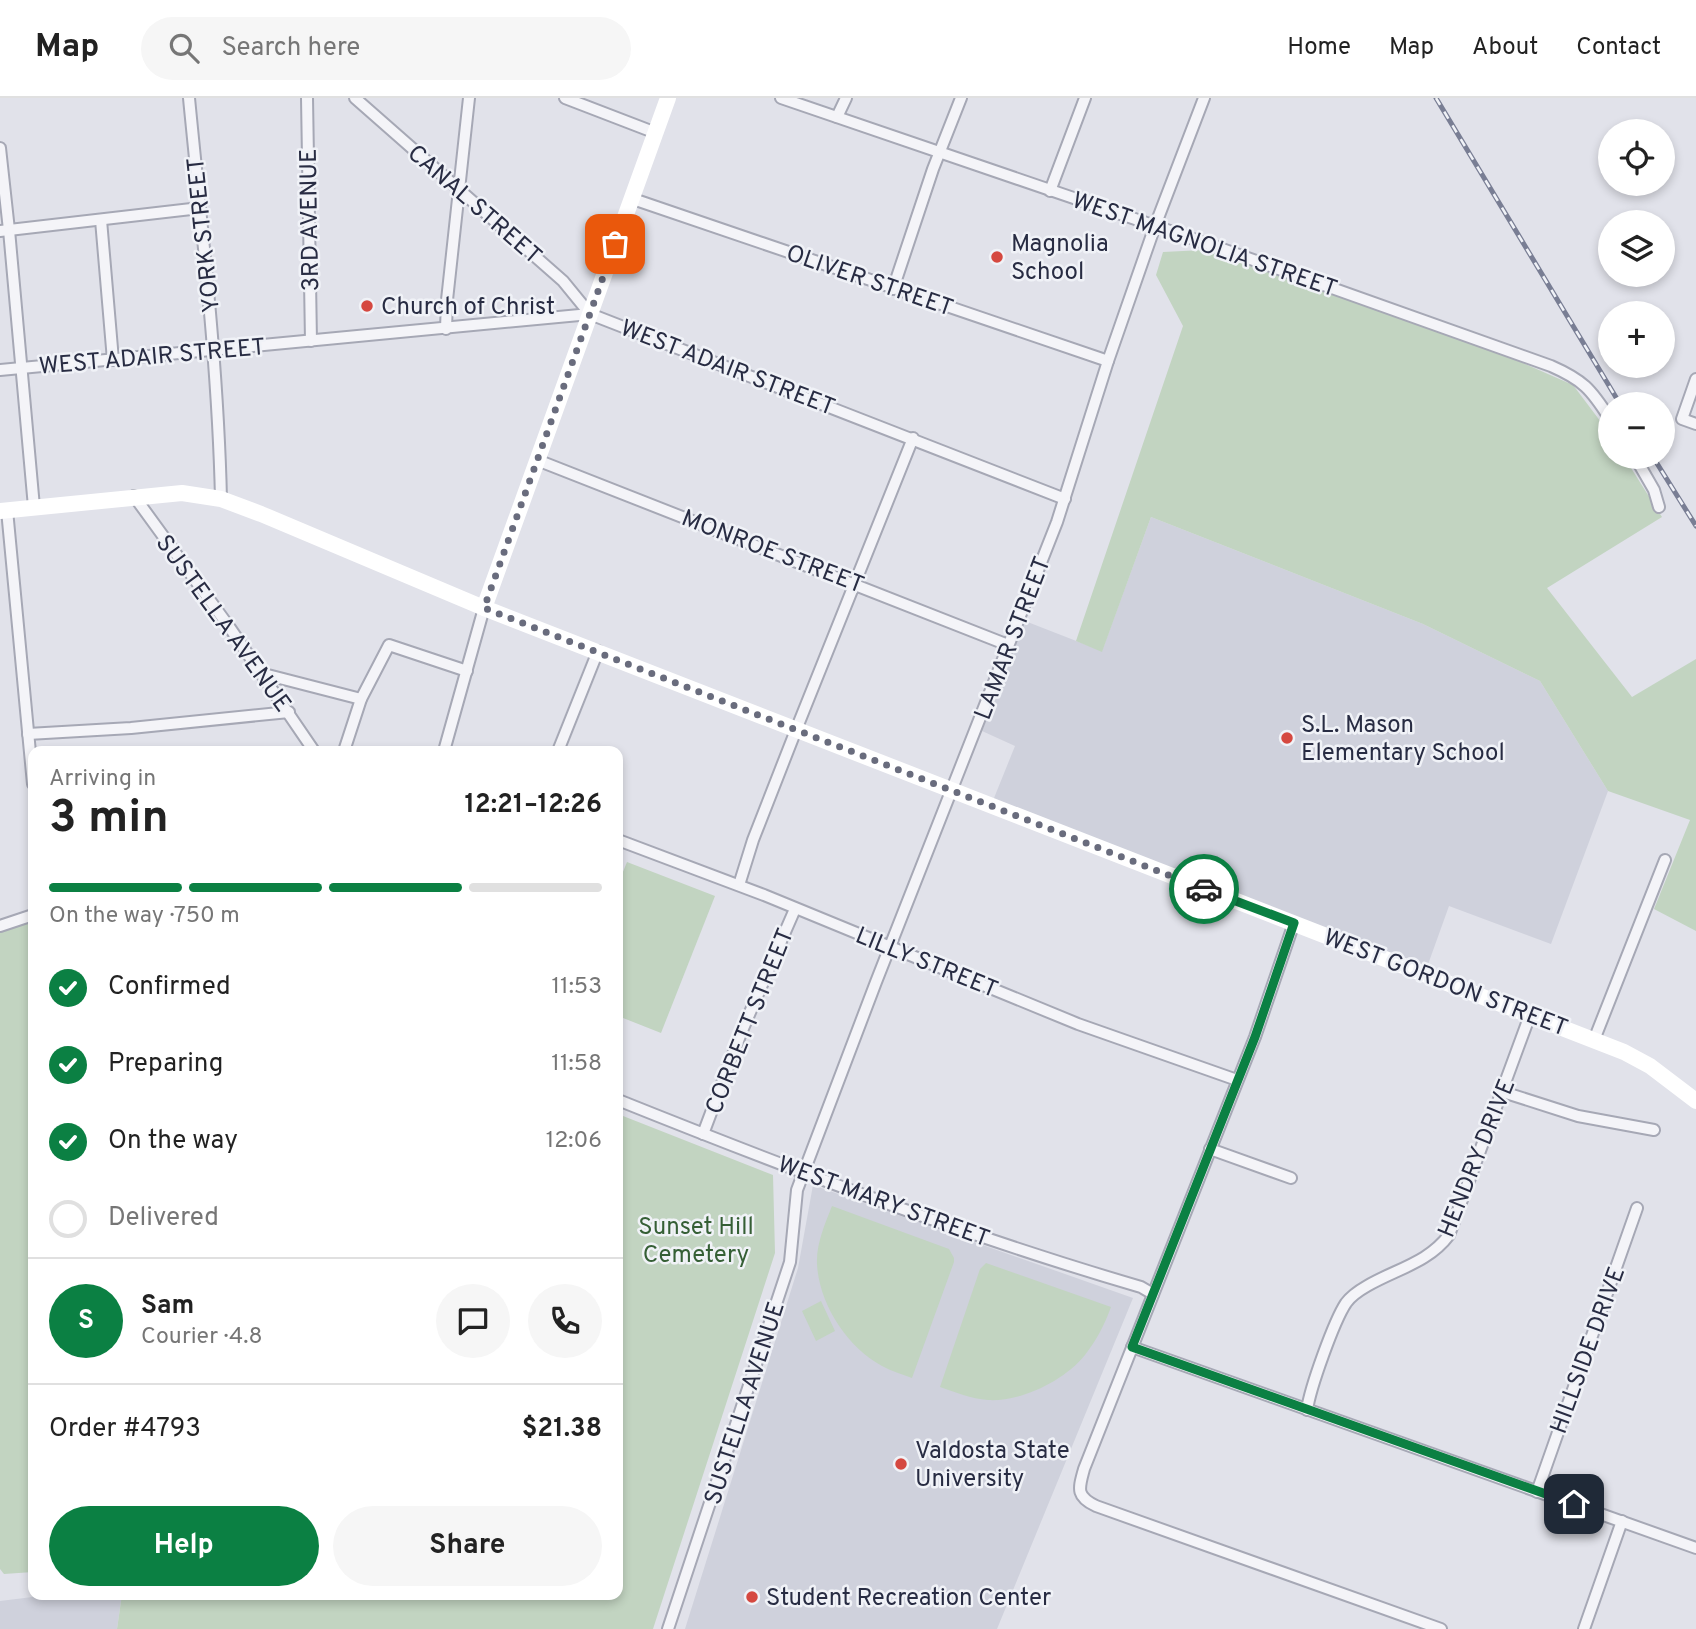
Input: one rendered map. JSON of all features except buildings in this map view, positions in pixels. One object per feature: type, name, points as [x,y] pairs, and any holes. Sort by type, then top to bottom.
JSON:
[{"type":"street","name":"YORK STREET","points":[[190,98],[215,350],[221,499]]},
{"type":"street","name":"3RD AVENUE","points":[[307,98],[311,341]]},
{"type":"street","name":"CANAL STREET","points":[[355,98],[563,281],[590,314]]},
{"type":"street","points":[[446,329],[468,98]]},
{"type":"street","points":[[565,98],[656,133]]},
{"type":"street","points":[[445,746],[484,608],[668,98]]},
{"type":"street","name":"WEST MAGNOLIA STREET","points":[[781,98],[1551,366],[1578,379],[1598,402]]},
{"type":"street","points":[[837,117],[846,98]]},
{"type":"street","points":[[893,289],[961,98]]},
{"type":"street","points":[[1050,191],[1085,98]]},
{"type":"street","name":"LAMAR STREET","points":[[805,1173],[832,1094],[953,791],[1065,499],[1108,361],[1155,226],[1204,98]]},
{"type":"street","points":[[0,148],[5,230],[34,507]]},
{"type":"street","name":"OLIVER STREET","points":[[633,199],[1108,361]]},
{"type":"street","points":[[5,230],[200,208]]},
{"type":"street","points":[[101,220],[113,360]]},
{"type":"street","name":"WEST ADAIR STREET","points":[[0,370],[590,314],[1065,499]]},
{"type":"street","points":[[1696,379],[1682,419],[1696,424]]},
{"type":"street","points":[[739,885],[796,730],[913,438]]},
{"type":"street","name":"MONROE STREET","points":[[537,460],[1008,645]]},
{"type":"street","points":[[1642,469],[1654,490],[1659,507]]},
{"type":"street","name":"WEST GORDON STREET","points":[[4,510],[182,493],[221,499],[261,513],[484,608],[1624,1052],[1650,1066],[1696,1101]]},
{"type":"street","name":"SUSTELLA AVENUE","points":[[134,496],[311,746]]},
{"type":"street","points":[[4,510],[30,746]]},
{"type":"street","points":[[346,746],[361,699],[389,645],[467,671]]},
{"type":"street","points":[[560,746],[598,651]]},
{"type":"street","points":[[260,673],[361,699]]},
{"type":"street","points":[[29,734],[289,712]]},
{"type":"street","name":"LILLY STREET","points":[[623,842],[739,885],[1078,1024],[1237,1080]]},
{"type":"street","points":[[1594,1040],[1665,860]]},
{"type":"street","name":"CORBETT STREET","points":[[703,1134],[741,1033],[795,909]]},
{"type":"street","points":[[0,926],[28,917]]},
{"type":"street","points":[[1294,923],[1237,1080],[1084,1469],[1079,1488],[1083,1498],[1090,1503],[1441,1629]]},
{"type":"street","name":"HENDRY DRIVE","points":[[1307,1410],[1308,1398],[1348,1300],[1366,1287],[1433,1253],[1449,1235],[1530,1015]]},
{"type":"street","points":[[1503,1092],[1578,1116],[1654,1130]]},
{"type":"street","name":"WEST MARY STREET","points":[[623,1102],[805,1173],[1082,1270],[1141,1287],[1153,1294]]},
{"type":"street","points":[[1210,1149],[1291,1178]]},
{"type":"street","name":"SUSTELLA AVENUE","points":[[668,1629],[790,1262],[797,1189],[805,1173]]},
{"type":"street","name":"HILLSIDE DRIVE","points":[[1537,1492],[1637,1208]]},
{"type":"street","points":[[1132,1347],[1696,1548]]},
{"type":"street","points":[[1584,1629],[1622,1521]]},
{"type":"shaded area","name":"S.L. Mason Elementary School","points":[[1151,517],[1423,624],[1540,681],[1608,791],[1551,944],[1449,906],[1426,970],[992,803],[1015,746],[982,731],[1025,621],[1102,651]]},
{"type":"shaded area","name":"Valdosta State University","points":[[813,1185],[1133,1298],[997,1629],[685,1629],[798,1268]]},
{"type":"shaded area","points":[[28,1598],[28,1600],[121,1600],[117,1629],[0,1629],[0,1601]]},
{"type":"green space","points":[[1203,250],[1498,352],[1573,385],[1598,418],[1598,469],[1632,469],[1662,517],[1547,588],[1632,697],[1696,659],[1696,931],[1654,909],[1690,820],[1608,791],[1540,681],[1423,624],[1151,517],[1102,652],[1076,641],[1183,326],[1156,275],[1163,252]]},
{"type":"green space","points":[[627,862],[715,896],[661,1033],[623,1018],[623,872]]},
{"type":"green space","points":[[28,922],[28,1572],[4,1574],[0,1569],[0,930]]},
{"type":"green space","name":"Sunset Hill Cemetery","points":[[623,1116],[773,1175],[775,1253],[653,1629],[117,1629],[121,1600],[623,1600]]},
{"type":"green space","points":[[832,1206],[949,1249],[954,1258],[912,1378],[885,1368],[869,1358],[847,1336],[829,1309],[819,1279],[817,1257]]},
{"type":"green space","points":[[986,1263],[1111,1307],[1085,1355],[1066,1373],[1041,1388],[1001,1400],[975,1398],[940,1387],[980,1269]]},
{"type":"green space","points":[[821,1301],[835,1331],[816,1341],[802,1311]]},
{"type":"railway","points":[[1436,98],[1613,392]]},
{"type":"railway","points":[[1660,469],[1696,526]]},
{"type":"way so far","points":[[615,244],[484,608],[1204,889]]},
{"type":"place","name":"Magnolia School","points":[[997,257]]},
{"type":"place","name":"Church of Christ","points":[[367,306]]},
{"type":"place","name":"S.L. Mason Elementary School","points":[[1287,738]]},
{"type":"place","name":"Valdosta State University","points":[[901,1464]]},
{"type":"place","name":"Student Recreation Center","points":[[752,1597]]},
{"type":"route","points":[[1204,889],[1294,923],[1255,1037],[1132,1347],[1574,1504]]}]
